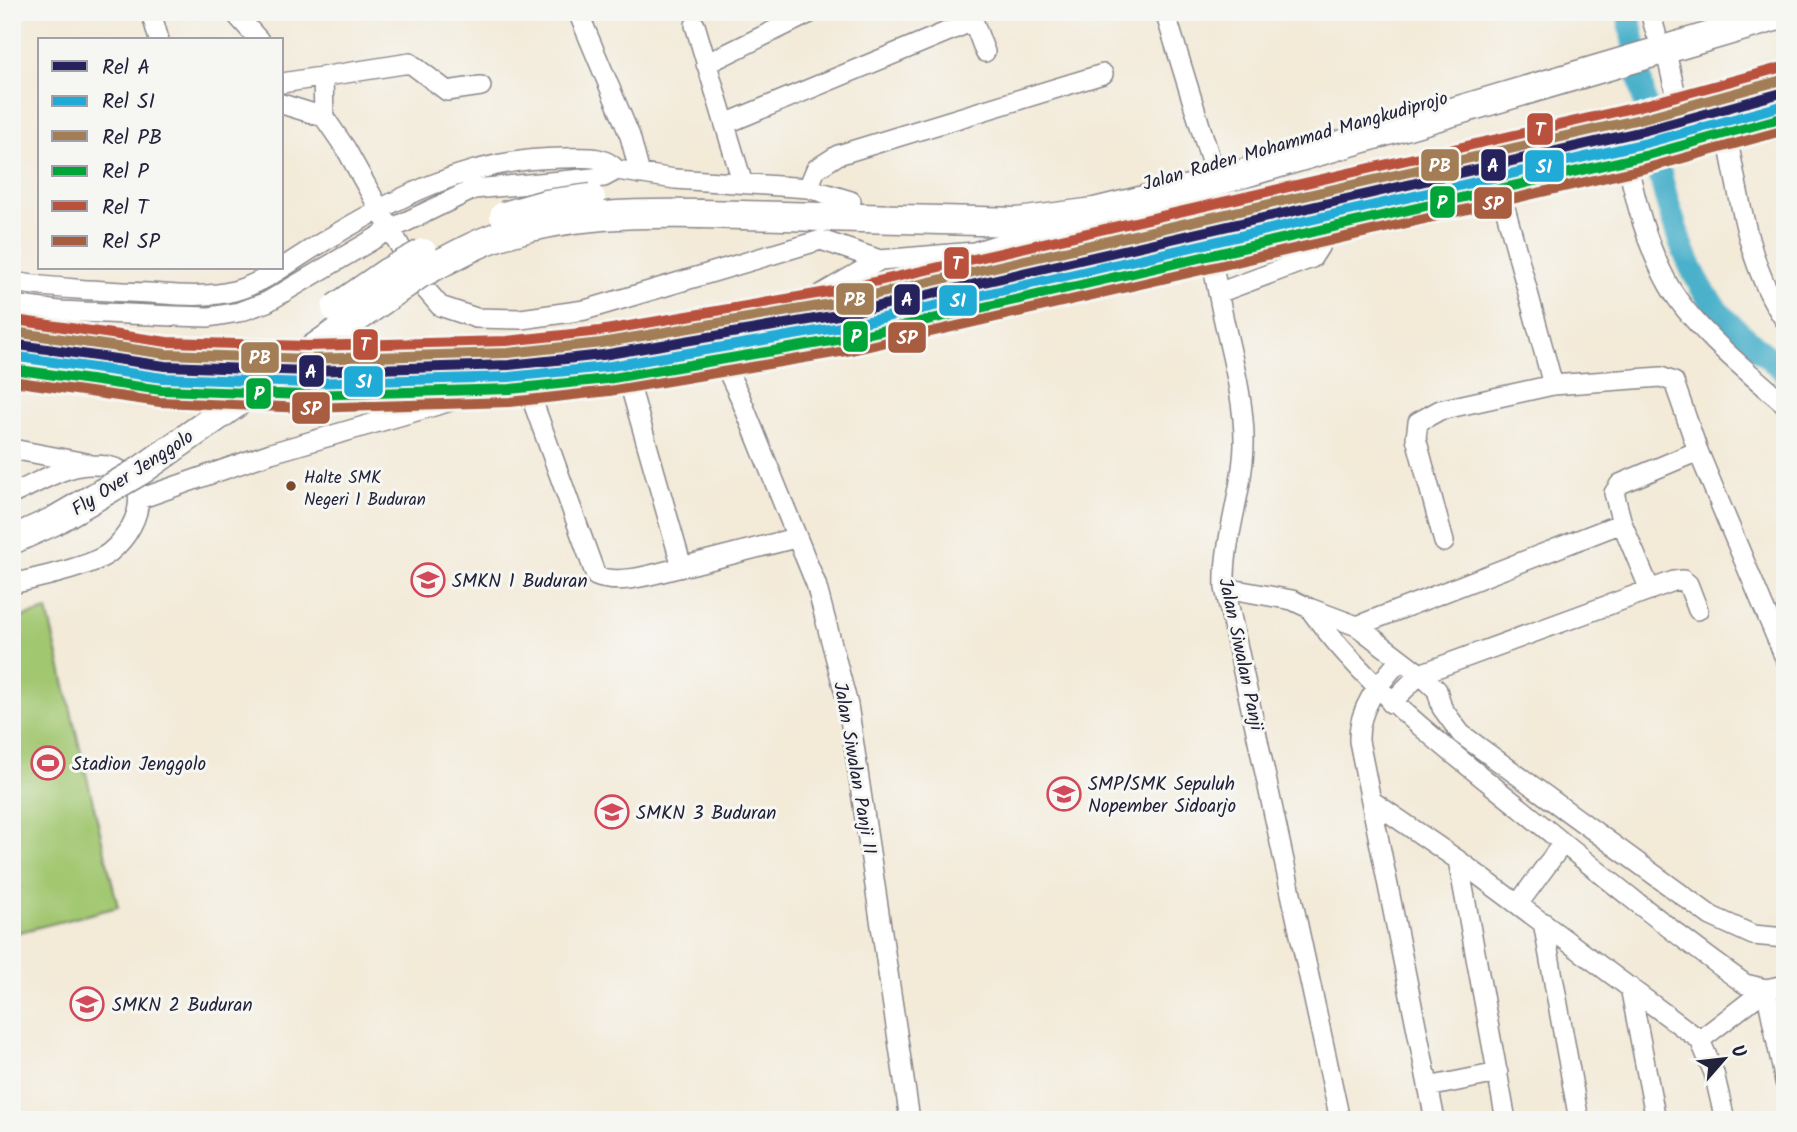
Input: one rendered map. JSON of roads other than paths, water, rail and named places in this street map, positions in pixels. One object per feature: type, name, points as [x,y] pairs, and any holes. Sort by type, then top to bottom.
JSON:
[{"type":"highway","name":"Jalan Raden Mohammad Mangkudiprojo","points":[[699,205],[1018,222],[1094,212],[1617,53],[1657,35],[1729,12]]},
{"type":"highway","name":"Jalan Raden Mohammad Mangkudiprojo","points":[[1657,35],[1785,14]]},
{"type":"highway","name":"Jalan Raden Mohammad Mangkudiprojo","points":[[699,205],[851,201],[1033,204],[1207,177]]},
{"type":"highway","name":"Fly Over Jenggolo","points":[[12,520],[44,506],[116,464],[388,272],[459,234],[546,204],[645,195],[699,205]]},
{"type":"highway","name":"Fly Over Jenggolo","points":[[12,540],[54,521],[140,471],[408,283],[465,251],[504,234],[595,214],[699,205]]},
{"type":"street","points":[[150,12],[158,38]]},
{"type":"street","points":[[234,12],[257,38]]},
{"type":"street","points":[[578,12],[630,136],[640,174]]},
{"type":"street","points":[[706,64],[812,12]]},
{"type":"street","name":"Jalan Siwalan Panji","points":[[1165,12],[1207,177],[1218,293],[1242,413],[1242,472],[1224,564],[1225,587],[1340,1120]]},
{"type":"street","points":[[724,124],[972,17],[985,52]]},
{"type":"street","points":[[695,25],[742,181]]},
{"type":"street","points":[[1657,35],[1679,149]]},
{"type":"street","points":[[284,83],[410,64],[447,91],[481,86]]},
{"type":"street","points":[[808,188],[819,166],[838,155],[1103,74]]},
{"type":"street","points":[[284,260],[380,209],[346,149],[324,117],[323,76]]},
{"type":"street","points":[[284,105],[324,117]]},
{"type":"street","points":[[1218,293],[1312,258],[1328,233],[1466,197],[1515,189],[1785,122]]},
{"type":"street","points":[[1727,137],[1748,236],[1770,299],[1785,320]]},
{"type":"street","name":"Jalan Raden Mohammad Mangkudiprojo","points":[[851,201],[808,188],[742,181],[674,179],[640,174],[617,170],[605,159],[547,158],[494,165],[435,181],[380,209],[410,266],[440,306],[476,318],[521,319],[585,310],[821,240],[880,260],[974,252],[1094,212]]},
{"type":"street","points":[[1636,159],[1637,208],[1669,286],[1735,361],[1785,404]]},
{"type":"street","name":"Jalan Raden Mohammad Mangkudiprojo","points":[[391,229],[474,189],[604,177],[617,170]]},
{"type":"street","points":[[1515,189],[1504,197],[1505,210],[1553,385]]},
{"type":"street","points":[[12,304],[59,311],[174,316],[209,317],[239,312],[295,288],[391,229]]},
{"type":"street","name":"Jalan Raden Mohammad Mangkudiprojo","points":[[139,499],[271,453],[526,383],[719,353],[762,337],[812,299],[880,260]]},
{"type":"street","points":[[12,282],[61,289],[208,295],[234,291],[255,275]]},
{"type":"street","name":"Jalan Siwalan Panji II","points":[[719,353],[740,397],[816,584],[849,705],[910,1120]]},
{"type":"street","points":[[625,368],[682,567]]},
{"type":"street","points":[[1444,542],[1416,438],[1418,422],[1440,410],[1553,385],[1667,377],[1678,389],[1698,452],[1785,658]]},
{"type":"street","points":[[526,383],[596,576],[618,579],[682,567],[796,538]]},
{"type":"street","points":[[12,449],[130,474],[135,480],[139,499],[134,521],[126,536],[107,555],[54,574],[12,584]]},
{"type":"street","points":[[1650,590],[1622,523],[1614,493],[1620,484],[1698,452]]},
{"type":"street","points":[[12,494],[73,468],[90,464]]},
{"type":"street","points":[[1357,626],[1622,523]]},
{"type":"street","points":[[1391,703],[1420,674],[1683,580],[1698,610]]},
{"type":"street","points":[[1225,587],[1292,600],[1357,626],[1420,674],[1437,691],[1442,708],[1461,734],[1587,829],[1711,916],[1753,935],[1785,938]]},
{"type":"street","points":[[1309,608],[1334,641],[1391,703],[1563,843],[1745,984],[1775,987]]},
{"type":"street","points":[[1400,660],[1369,700],[1359,730],[1435,1120]]},
{"type":"street","points":[[1372,801],[1458,860],[1700,1040],[1714,1073],[1725,1120]]},
{"type":"street","points":[[1518,904],[1563,843]]},
{"type":"street","points":[[1458,860],[1506,1120]]},
{"type":"street","points":[[1543,922],[1578,1120]]},
{"type":"street","points":[[1700,1040],[1775,987]]},
{"type":"street","points":[[1775,987],[1785,1082]]},
{"type":"street","points":[[1630,988],[1656,1120]]},
{"type":"street","points":[[1428,1087],[1498,1073]]},
{"type":"waterway","points":[[1628,12],[1649,126],[1670,211],[1683,250],[1699,284],[1718,311],[1785,372]]},
{"type":"rail line","name":"T","points":[[15,320],[167,342],[308,346],[507,341],[600,331],[839,290],[1637,107],[1779,68]]},
{"type":"rail line","name":"PB","points":[[14,332],[166,354],[308,359],[508,353],[601,343],[842,302],[1640,119],[1782,80]]},
{"type":"rail line","name":"A","points":[[12,344],[165,366],[308,371],[509,365],[603,355],[844,314],[1643,131],[1785,92]]},
{"type":"rail line","name":"SI","points":[[12,356],[163,378],[308,383],[509,377],[605,367],[847,326],[1646,143],[1785,105]]},
{"type":"rail line","name":"P","points":[[12,369],[162,390],[307,395],[510,389],[607,379],[849,338],[1648,155],[1785,117]]},
{"type":"rail line","name":"SP","points":[[12,381],[160,402],[307,408],[510,402],[609,391],[852,350],[1651,167],[1785,130]]},
{"type":"place","name":"Halte SMK Negeri 1 Buduran","points":[[291,486]]},
{"type":"place","name":"SMKN 1 Buduran","points":[[428,580]]},
{"type":"place","name":"Stadion Jenggolo","points":[[48,763]]},
{"type":"place","name":"SMP/SMK Sepuluh Nopember Sidoarjo","points":[[1064,794]]},
{"type":"place","name":"SMKN 3 Buduran","points":[[612,812]]},
{"type":"place","name":"SMKN 2 Buduran","points":[[87,1004]]}]
